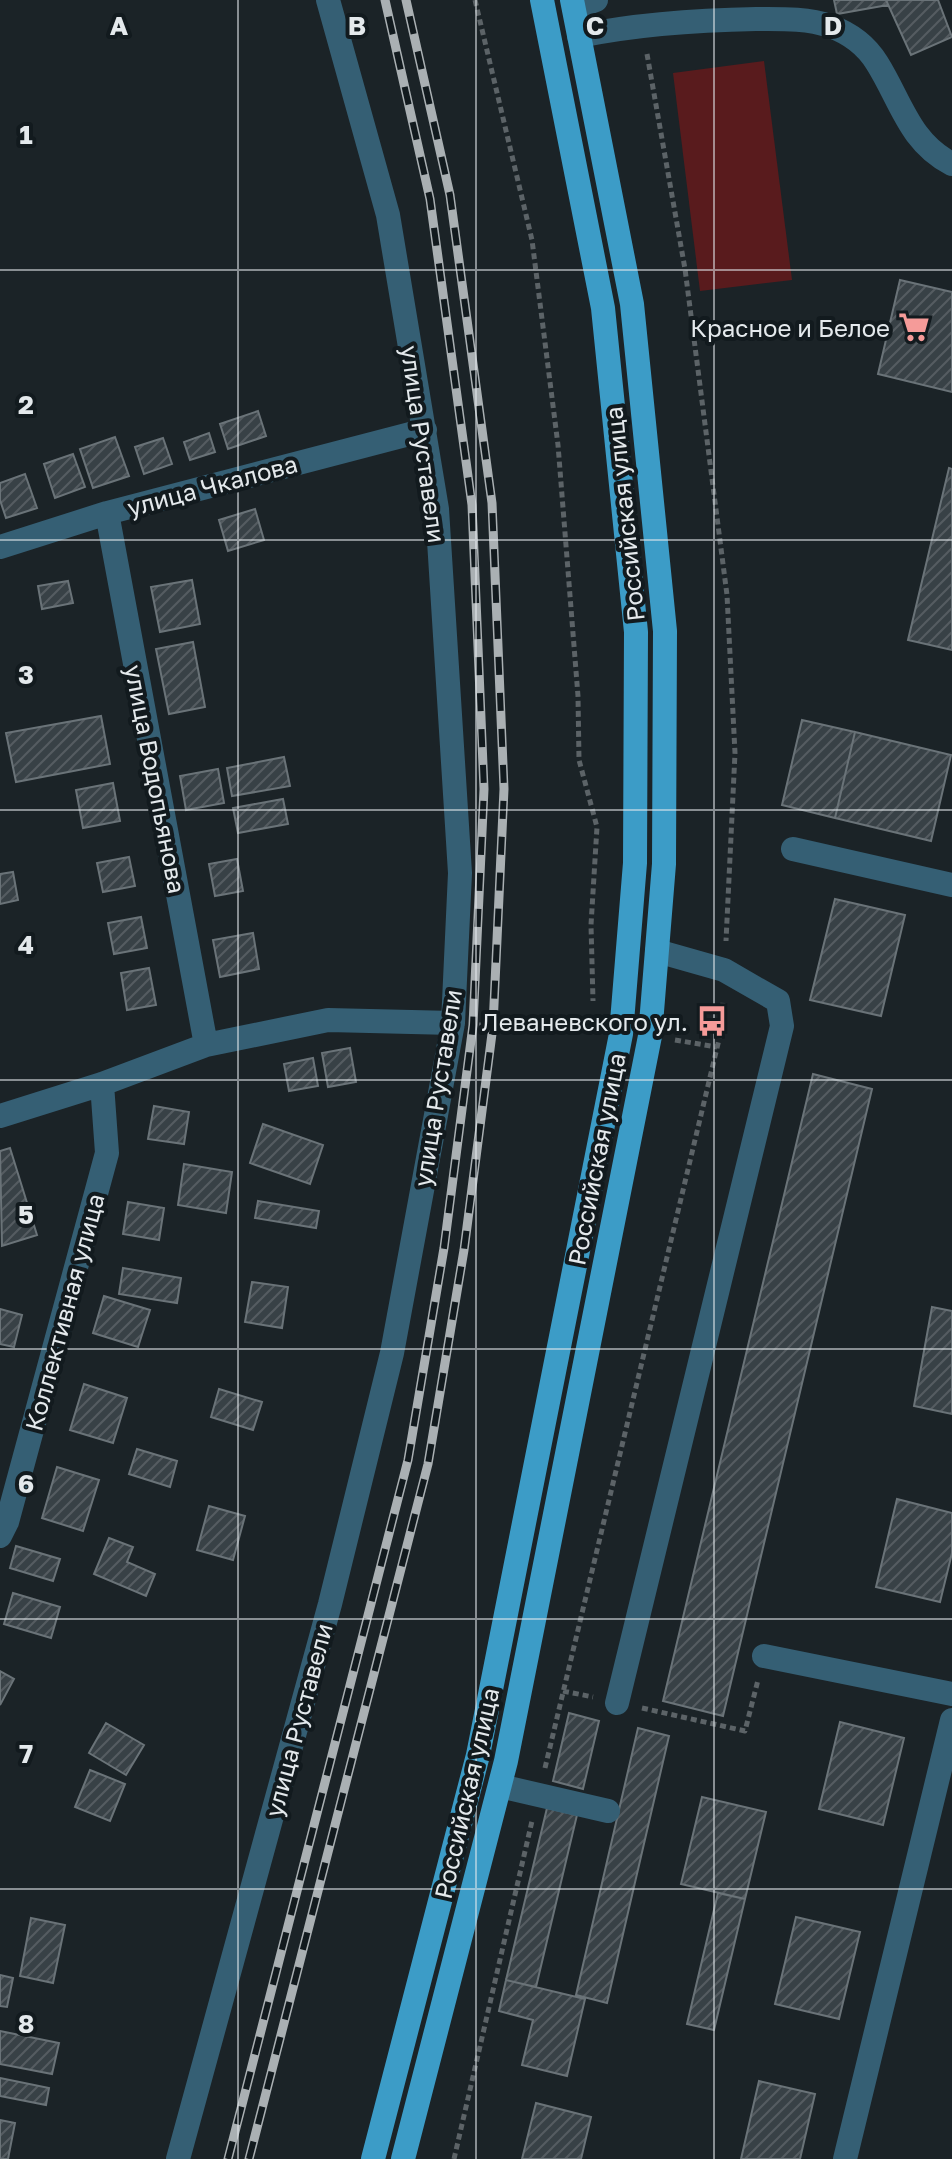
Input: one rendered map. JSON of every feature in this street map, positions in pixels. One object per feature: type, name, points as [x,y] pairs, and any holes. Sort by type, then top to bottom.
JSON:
[{"type":"main road","name":"Российская улица","points":[[373,2159],[478,1755],[621,1034],[635,863],[636,632],[603,308],[542,0]]},
{"type":"main road","name":"Российская улица","points":[[403,2159],[500,1786],[650,1036],[664,864],[665,631],[632,304],[579,36],[581,3]]},
{"type":"street","name":"улица Руставели","points":[[178,2159],[330,1604],[392,1353],[453,1023],[460,873],[437,509],[388,215],[328,0]]},
{"type":"street","points":[[579,36],[627,27],[700,20],[784,19],[827,25],[853,36],[876,60],[919,140],[952,164]]},
{"type":"street","name":"улица Чкалова","points":[[0,547],[107,513],[425,430]]},
{"type":"street","name":"улица Водопьянова","points":[[107,513],[206,1045]]},
{"type":"street","points":[[793,849],[952,885]]},
{"type":"street","points":[[617,1703],[782,1026],[778,1001],[724,970],[657,951]]},
{"type":"street","points":[[0,1116],[102,1084],[206,1045],[328,1020],[453,1023]]},
{"type":"street","name":"Коллективная улица","points":[[0,1536],[7,1522],[107,1153],[102,1084]]},
{"type":"street","points":[[764,1656],[952,1694]]},
{"type":"street","points":[[845,2159],[952,1720]]},
{"type":"street","points":[[500,1786],[608,1811]]},
{"type":"path","points":[[475,0],[532,240],[558,445],[578,696],[579,760],[597,827],[591,925],[594,1022]]},
{"type":"path","points":[[453,1023],[531,1028],[575,1019],[594,1022],[621,1034]]},
{"type":"path","points":[[563,1691],[745,1731],[764,1656]]},
{"type":"shaded area","points":[[764,61],[792,280],[700,291],[673,73]]},
{"type":"building","points":[[834,0],[886,0],[888,5],[837,14]]},
{"type":"building","points":[[886,0],[938,0],[952,37],[911,55]]},
{"type":"building","points":[[900,280],[952,292],[952,392],[878,374]]},
{"type":"building","points":[[258,411],[266,436],[228,449],[220,424]]},
{"type":"building","points":[[209,433],[215,452],[190,460],[184,442]]},
{"type":"building","points":[[115,437],[129,476],[93,488],[80,449]]},
{"type":"building","points":[[163,438],[172,464],[144,474],[135,447]]},
{"type":"building","points":[[73,454],[85,487],[55,498],[44,464]]},
{"type":"building","points":[[949,468],[952,469],[952,650],[908,640]]},
{"type":"building","points":[[25,474],[37,508],[6,518],[0,500],[0,483]]},
{"type":"building","points":[[255,509],[264,540],[228,551],[219,520]]},
{"type":"building","points":[[192,580],[200,624],[160,632],[151,587]]},
{"type":"building","points":[[68,581],[73,603],[42,609],[38,586]]},
{"type":"building","points":[[193,642],[205,707],[169,714],[156,649]]},
{"type":"building","points":[[101,716],[110,764],[16,782],[6,733]]},
{"type":"building","points":[[802,720],[855,732],[835,818],[782,805]]},
{"type":"building","points":[[855,732],[951,755],[931,841],[835,818]]},
{"type":"building","points":[[284,757],[290,786],[232,796],[227,768]]},
{"type":"building","points":[[218,769],[224,803],[186,810],[180,776]]},
{"type":"building","points":[[113,783],[120,821],[83,828],[76,790]]},
{"type":"building","points":[[283,799],[288,824],[238,833],[233,808]]},
{"type":"building","points":[[129,857],[135,886],[103,892],[97,863]]},
{"type":"building","points":[[237,859],[243,891],[215,896],[209,864]]},
{"type":"building","points":[[13,872],[18,900],[0,904],[0,874]]},
{"type":"building","points":[[835,899],[905,915],[881,1016],[810,1000]]},
{"type":"building","points":[[141,917],[147,948],[114,954],[108,923]]},
{"type":"building","points":[[253,933],[259,969],[220,977],[213,940]]},
{"type":"building","points":[[149,968],[156,1005],[127,1010],[121,973]]},
{"type":"building","points":[[350,1048],[356,1082],[328,1087],[322,1053]]},
{"type":"building","points":[[313,1058],[318,1086],[289,1091],[284,1064]]},
{"type":"building","points":[[813,1074],[872,1089],[723,1716],[663,1701]]},
{"type":"building","points":[[154,1106],[189,1112],[184,1144],[148,1139]]},
{"type":"building","points":[[263,1124],[323,1145],[310,1184],[250,1163]]},
{"type":"building","points":[[10,1148],[37,1235],[2,1246],[0,1151]]},
{"type":"building","points":[[184,1164],[232,1172],[226,1213],[178,1205]]},
{"type":"building","points":[[258,1201],[319,1211],[316,1228],[255,1218]]},
{"type":"building","points":[[128,1202],[164,1208],[159,1240],[123,1234]]},
{"type":"building","points":[[123,1268],[181,1278],[177,1303],[119,1294]]},
{"type":"building","points":[[252,1282],[288,1287],[282,1328],[245,1322]]},
{"type":"building","points":[[104,1296],[150,1310],[138,1347],[93,1333]]},
{"type":"building","points":[[932,1307],[952,1311],[952,1414],[914,1406]]},
{"type":"building","points":[[0,1309],[22,1315],[14,1347],[0,1344]]},
{"type":"building","points":[[84,1384],[127,1398],[113,1443],[70,1430]]},
{"type":"building","points":[[219,1389],[262,1402],[253,1430],[211,1417]]},
{"type":"building","points":[[137,1449],[177,1461],[170,1487],[129,1474]]},
{"type":"building","points":[[57,1467],[99,1480],[83,1531],[42,1518]]},
{"type":"building","points":[[897,1499],[952,1513],[952,1553],[940,1602],[876,1587]]},
{"type":"building","points":[[209,1506],[245,1516],[233,1560],[197,1550]]},
{"type":"building","points":[[109,1538],[133,1547],[127,1562],[155,1574],[146,1596],[94,1574]]},
{"type":"building","points":[[16,1546],[60,1559],[53,1581],[10,1568]]},
{"type":"building","points":[[13,1593],[60,1607],[51,1638],[4,1624]]},
{"type":"building","points":[[0,1671],[14,1679],[0,1705]]},
{"type":"building","points":[[569,1713],[599,1721],[583,1789],[553,1781]]},
{"type":"building","points":[[840,1722],[904,1738],[883,1825],[819,1809]]},
{"type":"building","points":[[106,1723],[144,1745],[126,1775],[89,1753]]},
{"type":"building","points":[[638,1728],[669,1736],[607,2003],[576,1995]]},
{"type":"building","points":[[90,1770],[125,1784],[110,1821],[75,1807]]},
{"type":"building","points":[[702,1797],[766,1812],[745,1899],[681,1884]]},
{"type":"building","points":[[547,1808],[577,1815],[536,1987],[506,1980]]},
{"type":"building","points":[[718,1893],[745,1899],[714,2030],[687,2024]]},
{"type":"building","points":[[796,1917],[860,1932],[839,2019],[775,2004]]},
{"type":"building","points":[[31,1918],[65,1925],[53,1983],[20,1976]]},
{"type":"building","points":[[0,1975],[13,1978],[7,2007],[0,2006]]},
{"type":"building","points":[[506,1980],[585,1999],[567,2076],[522,2065],[533,2020],[499,2011]]},
{"type":"building","points":[[0,2031],[59,2043],[52,2074],[0,2064]]},
{"type":"building","points":[[0,2078],[49,2088],[46,2105],[0,2096]]},
{"type":"building","points":[[759,2081],[815,2094],[800,2159],[741,2159]]},
{"type":"building","points":[[536,2103],[591,2117],[581,2159],[522,2159]]},
{"type":"building","points":[[0,2120],[15,2123],[8,2159],[0,2159]]},
{"type":"railway","points":[[228,2159],[408,1460],[444,1248],[473,1025],[484,789],[472,505],[430,199],[385,0]]},
{"type":"railway","points":[[249,2159],[428,1464],[464,1250],[493,1026],[504,789],[492,503],[450,195],[406,0]]},
{"type":"place","name":"Красное и Белое","points":[[914,327]]},
{"type":"place","name":"Леваневского ул.","points":[[712,1021]]}]
